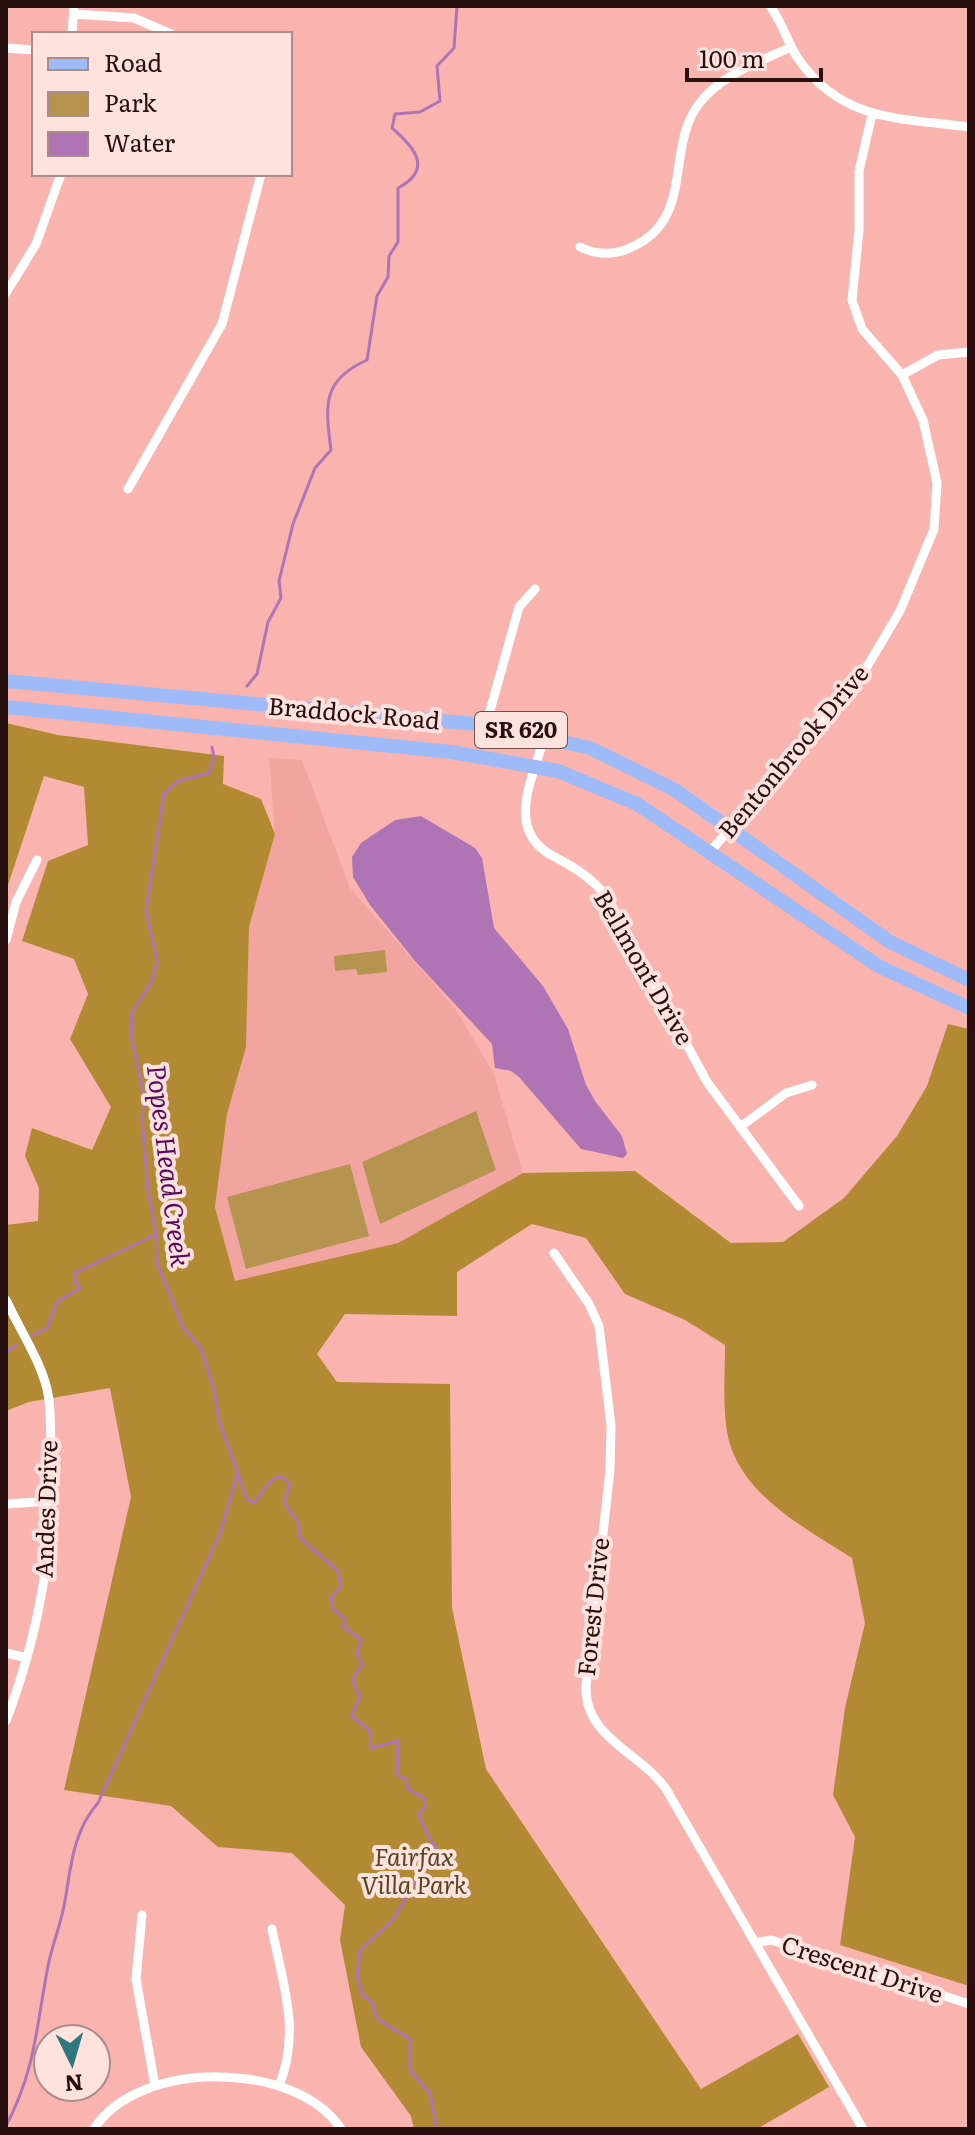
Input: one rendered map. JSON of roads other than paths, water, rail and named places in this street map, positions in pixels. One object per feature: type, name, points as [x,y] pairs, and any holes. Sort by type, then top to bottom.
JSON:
[{"type":"main road","name":"Braddock Road","points":[[6,681],[486,725],[545,735],[590,748],[639,770],[731,827],[890,942],[969,980]]},
{"type":"main road","name":"Braddock Road","points":[[6,707],[398,746],[536,766],[614,792],[666,821],[880,967],[969,1008]]},
{"type":"street","points":[[770,6],[791,47],[830,94],[872,114],[969,127]]},
{"type":"street","points":[[72,32],[74,10],[134,18],[166,32]]},
{"type":"street","points":[[580,247],[600,254],[625,250],[658,229],[677,195],[682,139],[697,107],[722,82],[791,47]]},
{"type":"street","points":[[6,48],[32,50]]},
{"type":"street","name":"Bentonbrook Drive","points":[[710,852],[868,665],[900,611],[930,543],[937,499],[935,467],[923,420],[902,375],[868,338],[852,300],[859,230],[859,171],[872,114]]},
{"type":"street","points":[[6,293],[36,244],[60,176]]},
{"type":"street","points":[[128,489],[222,324],[260,176]]},
{"type":"street","points":[[902,375],[938,355],[969,352]]},
{"type":"street","points":[[486,725],[519,607],[535,589]]},
{"type":"street","name":"Bellmont Drive","points":[[545,735],[524,817],[530,840],[583,873],[607,897],[707,1082],[799,1206]]},
{"type":"street","points":[[6,940],[16,902],[37,860]]},
{"type":"street","points":[[740,1127],[786,1093],[812,1085]]},
{"type":"street","name":"Forest Drive","points":[[554,1253],[589,1304],[599,1326],[611,1427],[610,1470],[586,1686],[587,1707],[605,1735],[645,1765],[661,1782],[863,2129]]},
{"type":"street","name":"Andes Drive","points":[[6,1300],[46,1385],[51,1501],[43,1601],[6,1721]]},
{"type":"street","points":[[6,1504],[51,1501]]},
{"type":"street","points":[[6,1653],[27,1658]]},
{"type":"street","points":[[142,1915],[136,1979],[155,2086]]},
{"type":"street","points":[[272,1929],[292,2036],[289,2058],[279,2086]]},
{"type":"street","name":"Crescent Drive","points":[[755,1943],[771,1940],[969,2004]]},
{"type":"street","points":[[94,2129],[118,2102],[155,2086],[231,2076],[279,2086],[318,2104],[341,2129]]},
{"type":"water","points":[[421,816],[475,848],[482,858],[494,928],[543,986],[568,1029],[586,1085],[622,1136],[627,1154],[623,1158],[581,1149],[519,1077],[511,1071],[495,1068],[492,1044],[415,961],[370,905],[353,877],[352,857],[361,843],[395,820]]},
{"type":"waterway","name":"Popes Head Creek","points":[[247,686],[257,674],[268,622],[281,598],[279,581],[293,524],[315,468],[331,450],[328,407],[334,385],[352,368],[367,360],[377,296],[388,277],[389,256],[398,242],[398,188],[409,181],[418,166],[413,150],[392,128],[395,114],[420,112],[440,101],[437,66],[454,48],[457,6]]},
{"type":"waterway","name":"Popes Head Creek","points":[[212,747],[214,757],[209,773],[178,781],[164,793],[146,910],[157,961],[152,981],[132,1013],[131,1036],[144,1096],[142,1119],[157,1263],[183,1327],[201,1349],[214,1389],[219,1421],[247,1499],[254,1503],[268,1484],[281,1476],[290,1484],[284,1502],[299,1524],[299,1537],[338,1571],[341,1586],[331,1597],[333,1609],[345,1619],[343,1626],[361,1640],[357,1653],[362,1665],[354,1680],[360,1696],[351,1716],[370,1731],[371,1748],[398,1741],[397,1775],[406,1779],[408,1789],[424,1798],[425,1807],[418,1815],[436,1848],[392,1921],[360,1950],[357,1977],[362,1995],[372,2002],[377,2019],[410,2039],[410,2070],[430,2094],[437,2129]]},
{"type":"waterway","points":[[33,1335],[47,1328],[57,1302],[80,1288],[75,1282],[75,1273],[155,1235]]},
{"type":"waterway","points":[[6,1347],[8,1351],[16,1345]]},
{"type":"waterway","name":"Popes Head Creek","points":[[6,2126],[29,2066],[48,1966],[78,1839],[89,1814],[98,1803],[220,1533],[238,1472]]},
{"type":"park label","name":"Fairfax Villa Park","points":[[414,1872]]}]
